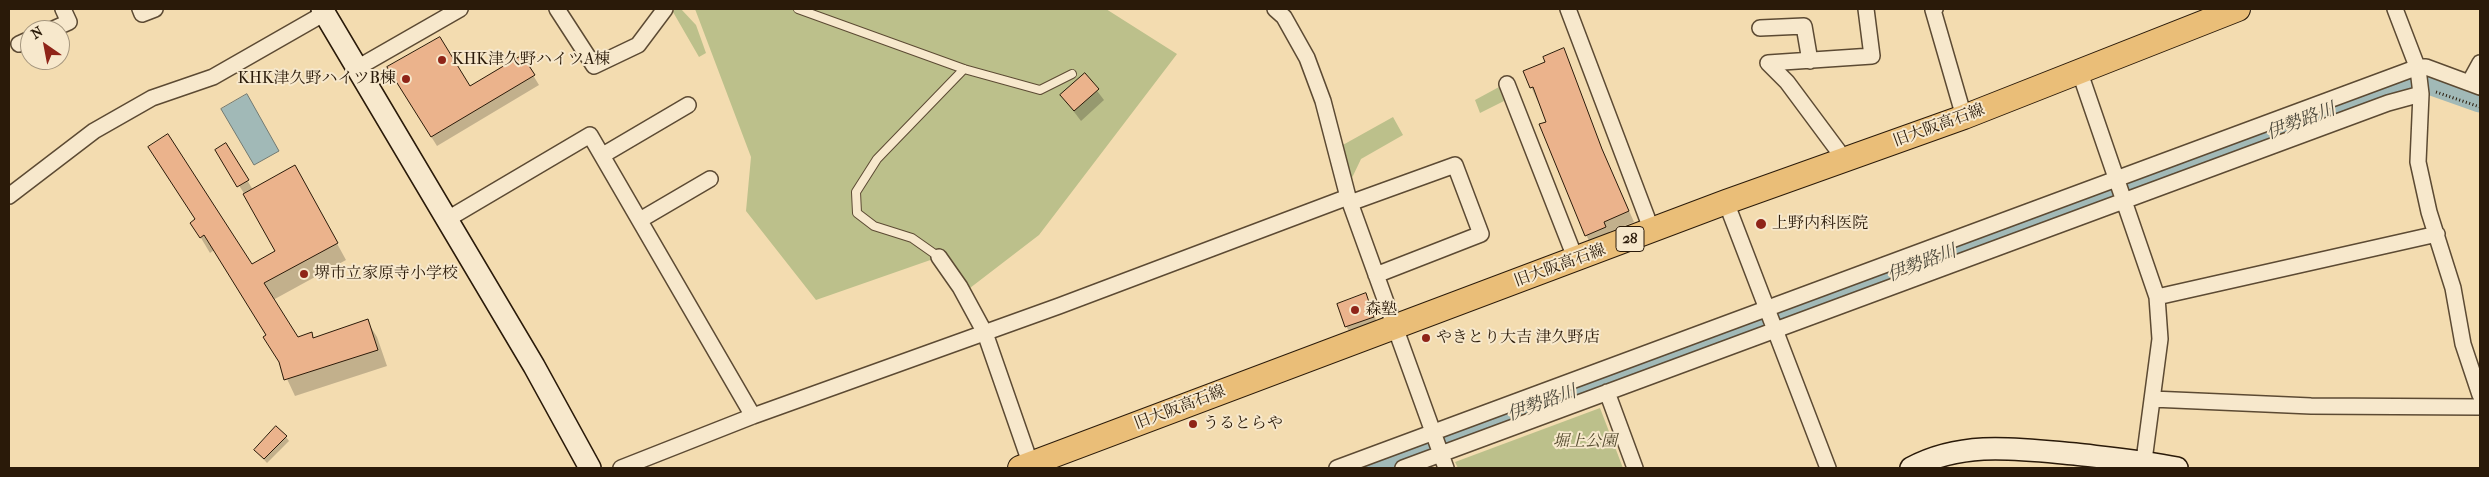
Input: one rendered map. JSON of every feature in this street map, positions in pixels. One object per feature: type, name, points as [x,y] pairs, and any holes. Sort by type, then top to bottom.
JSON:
[{"type":"main road","name":"旧大阪高石線","points":[[1028,467],[1726,202],[1964,117],[2080,73],[2227,11]]},
{"type":"street","points":[[140,9],[142,14],[155,9]]},
{"type":"street","points":[[357,68],[460,9]]},
{"type":"street","points":[[557,9],[594,66],[638,45],[665,9]]},
{"type":"street","points":[[1275,9],[1284,17],[1307,58],[1323,101],[1349,200],[1446,468]]},
{"type":"street","points":[[1568,9],[1652,231]]},
{"type":"street","points":[[1845,160],[1787,82],[1768,63],[1872,56],[1866,9]]},
{"type":"street","points":[[1935,9],[1933,10],[1964,117]]},
{"type":"street","points":[[2395,9],[2418,68],[2421,94],[2418,162],[2429,212],[2473,350],[2480,396]]},
{"type":"street","points":[[9,196],[94,131],[152,98],[213,78],[324,11],[534,366],[590,468]]},
{"type":"street","points":[[1760,28],[1804,26],[1810,61]]},
{"type":"street","points":[[1337,468],[1767,311],[2418,68],[2426,67],[2475,85],[2480,63]]},
{"type":"street","points":[[2080,73],[2157,297],[2160,339],[2144,465]]},
{"type":"street","points":[[1507,84],[1576,260]]},
{"type":"street","points":[[1403,468],[2388,103],[2421,94]]},
{"type":"street","points":[[603,155],[688,105]]},
{"type":"street","points":[[446,220],[590,135],[750,407],[753,416]]},
{"type":"street","points":[[621,468],[753,416],[1349,200],[1455,165],[1481,234],[1376,276]]},
{"type":"street","points":[[640,220],[710,179]]},
{"type":"street","points":[[1726,202],[1828,468]]},
{"type":"street","points":[[2157,297],[2437,234]]},
{"type":"street","points":[[939,257],[960,287],[985,333],[1028,467]]},
{"type":"street","points":[[1607,392],[1635,468]]},
{"type":"street","points":[[2152,399],[2311,406],[2480,408]]},
{"type":"street","points":[[1911,468],[1945,454],[2000,447],[2177,468]]},
{"type":"lane","points":[[798,9],[964,69],[1040,90],[1072,74]]},
{"type":"lane","points":[[939,257],[912,238],[874,226],[857,213],[856,192],[877,159],[964,69]]},
{"type":"path","points":[[2421,94],[2437,92],[2480,107]]},
{"type":"green space","points":[[675,9],[681,9],[696,25],[706,53],[699,57],[673,12]]},
{"type":"green space","points":[[695,9],[1106,9],[1177,54],[1039,235],[970,288],[939,257],[816,300],[746,211],[751,157]]},
{"type":"green space","points":[[1499,87],[1504,101],[1480,113],[1475,100]]},
{"type":"green space","points":[[1393,117],[1403,135],[1361,159],[1350,182],[1341,146]]},
{"type":"green space","name":"堀上公園","points":[[1600,408],[1623,468],[1458,468],[1455,462]]},
{"type":"water","points":[[247,94],[279,151],[254,165],[221,109]]},
{"type":"building","points":[[440,37],[470,86],[522,55],[535,75],[431,137],[387,67]]},
{"type":"building","points":[[1564,48],[1602,149],[1629,211],[1604,222],[1606,227],[1585,236],[1539,124],[1546,122],[1533,87],[1530,88],[1523,71],[1545,62],[1543,57]]},
{"type":"building","points":[[1085,73],[1099,89],[1074,111],[1060,95]]},
{"type":"building","points":[[168,134],[252,264],[275,251],[243,194],[295,165],[338,243],[264,283],[298,337],[312,332],[313,338],[368,319],[378,350],[284,380],[279,362],[263,337],[266,335],[204,235],[200,238],[190,223],[195,219],[148,147]]},
{"type":"building","points":[[226,143],[249,180],[237,187],[215,150]]},
{"type":"building","name":"森塾","points":[[1366,293],[1374,317],[1345,327],[1337,304]]},
{"type":"building","points":[[276,426],[287,436],[264,459],[254,450]]},
{"type":"waterway","name":"伊勢路川","points":[[1364,468],[1796,311],[2408,82],[2432,80],[2480,97]]},
{"type":"place","name":"KHK津久野ハイツA棟","points":[[442,60]]},
{"type":"place","name":"KHK津久野ハイツB棟","points":[[406,79]]},
{"type":"place","name":"上野内科医院","points":[[1761,224]]},
{"type":"place","name":"堺市立家原寺小学校","points":[[304,274]]},
{"type":"place","name":"森塾","points":[[1355,310]]},
{"type":"place","name":"やきとり大吉 津久野店","points":[[1426,338]]},
{"type":"place","name":"うるとらや","points":[[1193,424]]}]
